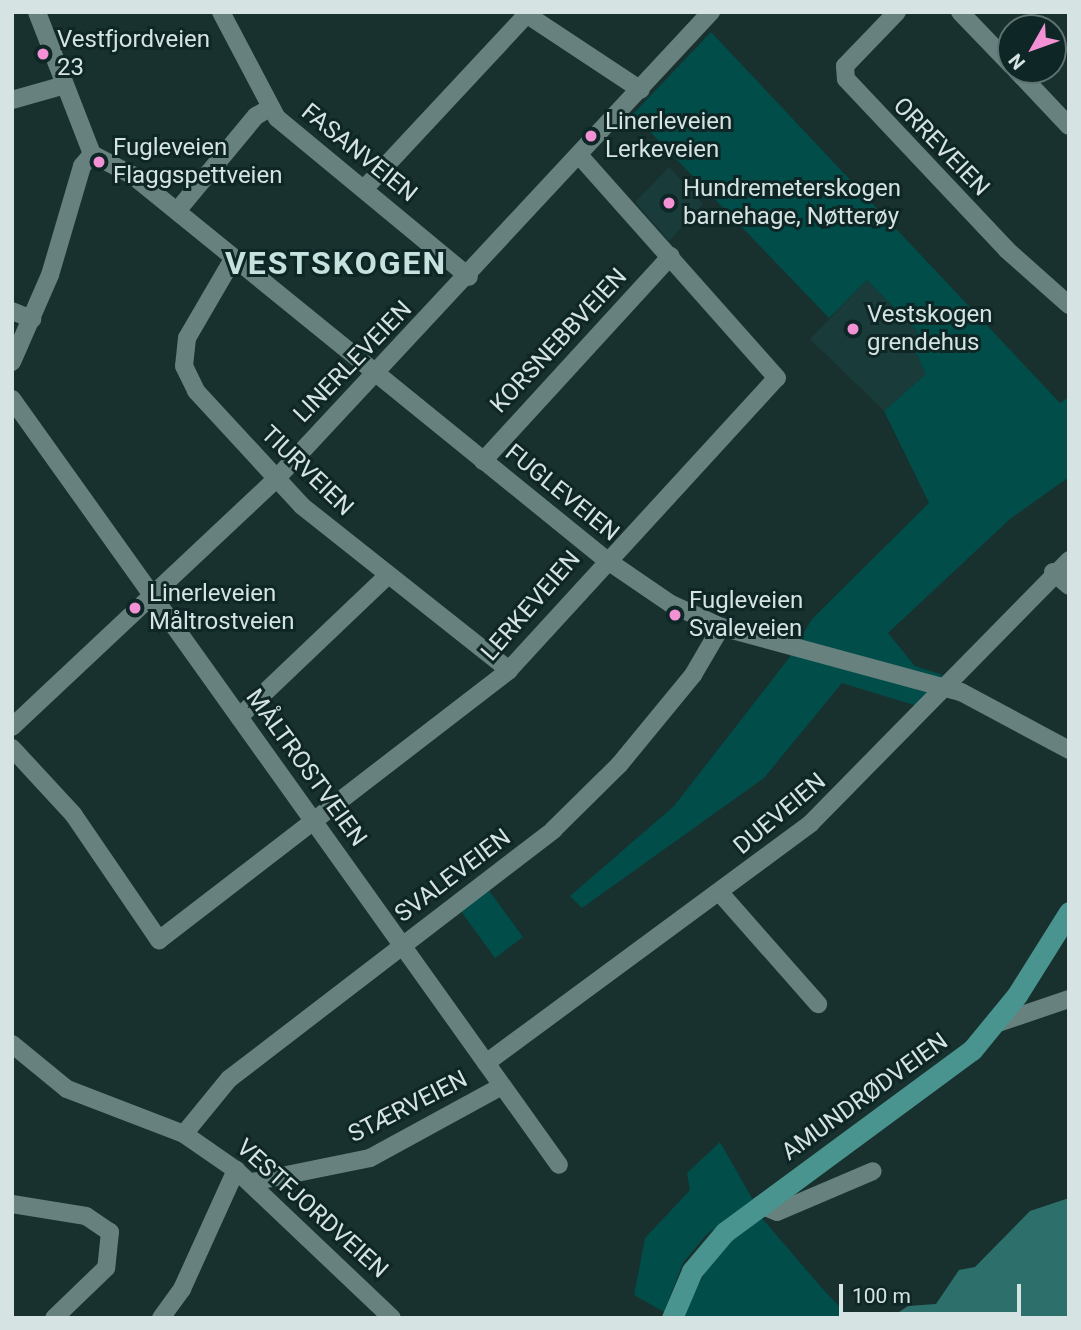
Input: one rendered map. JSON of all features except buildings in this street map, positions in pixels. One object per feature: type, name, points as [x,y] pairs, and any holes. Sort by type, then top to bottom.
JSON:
[{"type":"main road","name":"AMUNDRØDVEIEN","points":[[671,1318],[706,1252],[760,1205],[942,1076],[995,1024],[1069,912]]},
{"type":"street","points":[[12,362],[32,319],[82,166],[92,154],[37,12]]},
{"type":"street","name":"FASANVEIEN","points":[[221,12],[270,108],[468,277]]},
{"type":"street","name":"LINERLEVEIEN","points":[[12,727],[155,598],[275,480],[468,277],[711,12]]},
{"type":"street","name":"ORREVEIEN","points":[[897,12],[845,66],[845,79],[1007,250],[1069,305]]},
{"type":"street","points":[[960,12],[997,50]]},
{"type":"street","points":[[364,190],[525,13],[641,89]]},
{"type":"street","points":[[1029,84],[1069,126]]},
{"type":"street","points":[[12,100],[65,85]]},
{"type":"street","points":[[177,211],[256,116],[270,108]]},
{"type":"street","name":"FUGLEVEIEN","points":[[92,154],[117,163],[605,559],[720,627],[945,686],[1069,750]]},
{"type":"street","name":"LERKEVEIEN","points":[[15,754],[73,814],[159,940],[315,823],[509,670],[605,559],[777,378],[580,156]]},
{"type":"street","name":"KORSNEBBVEIEN","points":[[483,461],[671,256]]},
{"type":"street","name":"TIURVEIEN","points":[[233,259],[187,338],[184,366],[196,391],[275,480],[388,575],[509,670]]},
{"type":"street","points":[[12,311],[32,319]]},
{"type":"street","name":"MÅLTROSTVEIEN","points":[[12,399],[559,1165]]},
{"type":"street","name":"DUEVEIEN","points":[[486,1063],[721,894],[826,810],[1053,572],[1069,560]]},
{"type":"street","points":[[1053,572],[1069,586]]},
{"type":"street","points":[[239,717],[388,575]]},
{"type":"street","name":"SVALEVEIEN","points":[[184,1134],[229,1079],[532,848],[606,780],[693,675],[720,627]]},
{"type":"street","points":[[721,894],[818,1004]]},
{"type":"street","name":"AMUNDRØDVEIEN","points":[[995,1024],[1069,999]]},
{"type":"street","name":"VESTFJORDVEIEN","points":[[12,1044],[67,1089],[184,1134],[236,1170],[252,1182],[392,1318]]},
{"type":"street","name":"STÆRVEIEN","points":[[252,1182],[370,1158],[502,1086]]},
{"type":"street","points":[[161,1318],[183,1289],[236,1170]]},
{"type":"street","name":"AMUNDRØDVEIEN","points":[[760,1205],[777,1212],[873,1171]]},
{"type":"street","points":[[12,1204],[86,1216],[110,1231],[106,1268],[54,1318]]},
{"type":"shaded area","points":[[711,32],[1060,403],[1069,397],[1069,477],[1010,519],[888,633],[915,666],[943,675],[917,706],[842,683],[764,778],[582,908],[570,896],[674,806],[789,658],[812,619],[929,503],[884,411],[926,374],[911,342],[918,332],[867,280],[829,318],[633,114]]},
{"type":"shaded area","name":"Hundremeterskogen barnehage, Nøtterøy","points":[[669,167],[703,204],[669,241],[635,202]]},
{"type":"shaded area","points":[[867,280],[918,332],[911,342],[926,374],[884,411],[810,339]]},
{"type":"shaded area","points":[[488,889],[523,937],[495,958],[460,910]]},
{"type":"shaded area","points":[[720,1142],[753,1200],[706,1235],[683,1263],[664,1312],[634,1295],[645,1238],[690,1190],[687,1173]]},
{"type":"shaded area","points":[[1069,1198],[1069,1318],[890,1318],[908,1306],[936,1304],[959,1270],[975,1267],[1030,1211]]},
{"type":"shaded area","points":[[760,1216],[850,1318],[680,1318],[721,1244]]},
{"type":"place","name":"Vestfjordveien 23","points":[[43,54]]},
{"type":"place","name":"Linerleveien Lerkeveien","points":[[591,136]]},
{"type":"place","name":"Fugleveien Flaggspettveien","points":[[99,162]]},
{"type":"place","name":"Hundremeterskogen barnehage, Nøtterøy","points":[[669,203]]},
{"type":"place","name":"Vestskogen grendehus","points":[[853,329]]},
{"type":"place","name":"Linerleveien Måltrostveien","points":[[135,608]]},
{"type":"place","name":"Fugleveien Svaleveien","points":[[675,615]]},
{"type":"district","name":"VESTSKOGEN","points":[[336,263]]}]
